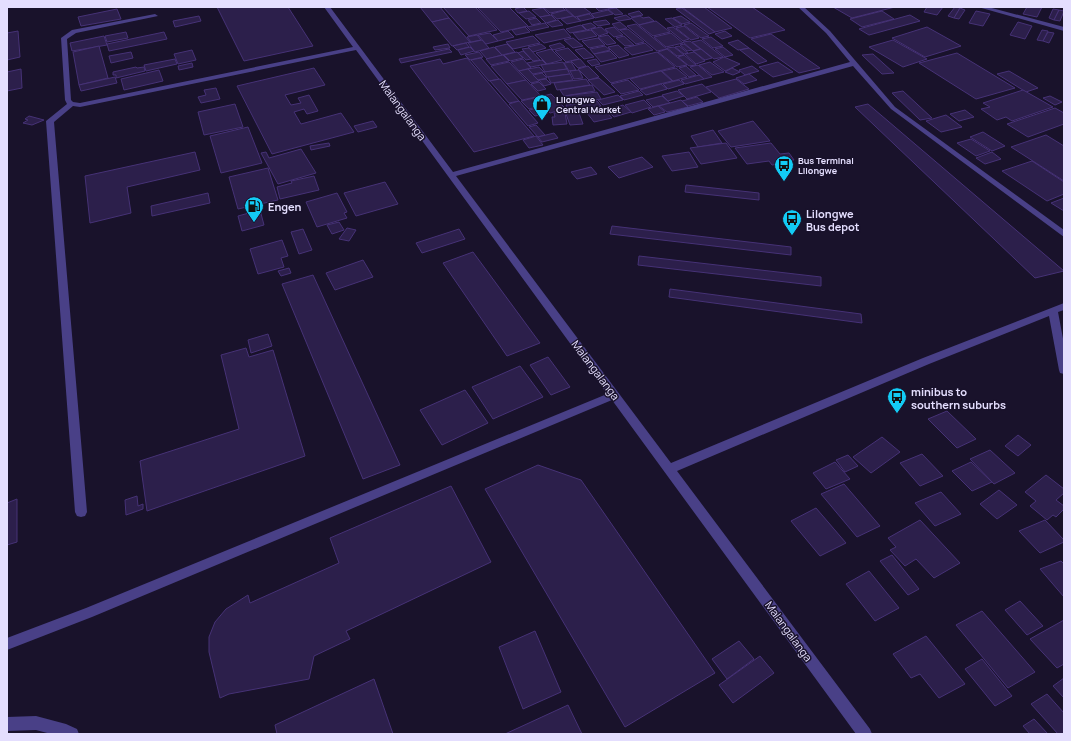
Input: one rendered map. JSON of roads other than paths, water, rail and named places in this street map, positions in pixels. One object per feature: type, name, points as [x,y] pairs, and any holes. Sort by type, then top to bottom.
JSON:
[{"type":"street","name":"Malangalanga","points":[[327,7],[865,734]]},
{"type":"street","points":[[800,7],[828,32],[893,108],[1064,234]]},
{"type":"street","points":[[981,7],[1064,29]]},
{"type":"street","points":[[71,104],[68,100],[64,38],[74,32],[156,16]]},
{"type":"street","points":[[81,512],[50,121],[71,104],[80,105],[357,48]]},
{"type":"street","points":[[451,175],[855,63]]},
{"type":"street","points":[[669,469],[926,360],[1064,306]]},
{"type":"street","points":[[1053,310],[1064,370]]},
{"type":"street","points":[[7,644],[96,610],[614,395]]},
{"type":"street","points":[[7,724],[36,723],[72,734]]},
{"type":"place","name":"Lilongwe Central Market","points":[[542,121]]},
{"type":"place","name":"Bus Terminal Lilongwe","points":[[784,182]]},
{"type":"place","name":"Engen","points":[[254,223]]},
{"type":"place","name":"Lilongwe Bus depot","points":[[792,236]]},
{"type":"place","name":"minibus to southern suburbs","points":[[897,414]]}]
